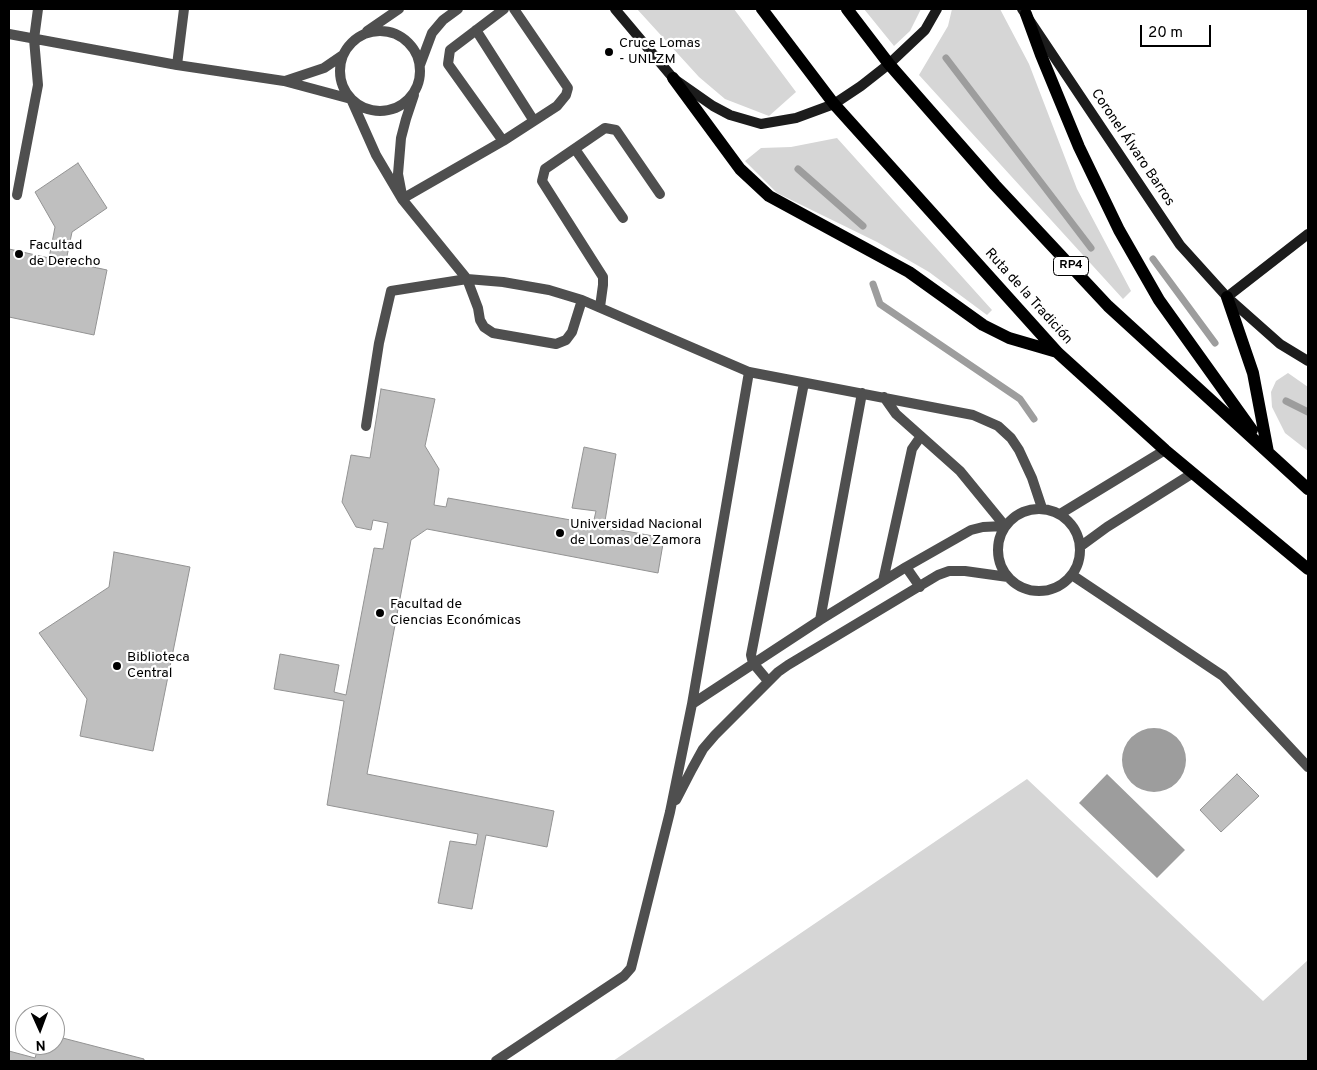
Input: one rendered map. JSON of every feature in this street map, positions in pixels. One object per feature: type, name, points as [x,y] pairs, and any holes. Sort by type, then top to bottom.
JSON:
[{"type":"main road","points":[[615,9],[673,78],[740,169],[768,196],[909,272],[983,325],[1009,338],[1058,353]]},
{"type":"main road","name":"Ruta de la Tradición","points":[[762,9],[834,104],[1058,353],[1165,450],[1308,569]]},
{"type":"main road","name":"RP4","points":[[847,9],[889,64],[995,185],[1108,306],[1308,489]]},
{"type":"main road","points":[[673,78],[713,106],[730,114],[762,124],[796,118],[834,104],[861,86],[889,64],[926,30],[937,9]]},
{"type":"main road","points":[[1024,12],[1079,147],[1118,230],[1159,300],[1268,452]]},
{"type":"main road","name":"Coronel Álvaro Barros","points":[[1024,12],[1180,245],[1227,297],[1280,344],[1308,361]]},
{"type":"main road","points":[[1268,452],[1253,373],[1227,297],[1308,234]]},
{"type":"lane","points":[[17,195],[38,85],[34,39],[38,9]]},
{"type":"lane","points":[[177,65],[184,9]]},
{"type":"lane","points":[[399,9],[350,43],[343,55],[340,74],[343,87],[351,99],[376,155],[402,199],[467,279],[478,308],[480,320],[484,327],[493,333],[556,344],[566,340],[572,332],[582,300]]},
{"type":"lane","points":[[420,65],[432,33],[443,20],[458,9]]},
{"type":"lane","points":[[503,141],[448,64],[450,50],[504,9]]},
{"type":"lane","points":[[402,199],[503,141],[557,106],[566,95],[568,88],[514,9]]},
{"type":"lane","points":[[476,30],[534,121]]},
{"type":"lane","points":[[364,34],[377,31],[394,33],[407,41],[416,51],[420,65],[420,77],[401,138],[398,174],[402,199]]},
{"type":"lane","points":[[9,34],[177,65],[284,81],[351,99],[364,108],[378,111],[386,111],[400,106],[415,91]]},
{"type":"lane","points":[[284,81],[324,68],[343,55]]},
{"type":"lane","points":[[600,307],[603,277],[542,181],[545,170],[605,128],[616,130],[660,194]]},
{"type":"lane","points":[[575,149],[623,218]]},
{"type":"lane","points":[[366,426],[378,343],[391,291],[467,279],[503,282],[549,290],[582,300],[749,372],[973,415],[998,426],[1011,438],[1019,450],[1042,508]]},
{"type":"lane","points":[[496,1061],[624,976],[631,968],[670,812],[692,704],[749,372]]},
{"type":"lane","points":[[768,681],[753,663],[751,655],[804,383]]},
{"type":"lane","points":[[820,620],[862,393]]},
{"type":"lane","points":[[884,398],[896,414],[960,470],[1005,526]]},
{"type":"lane","points":[[883,581],[912,448],[921,436]]},
{"type":"lane","points":[[1060,514],[1165,450]]},
{"type":"lane","points":[[1081,546],[1107,526],[1193,473]]},
{"type":"lane","points":[[1042,508],[1060,514],[1074,528],[1081,546],[1079,561],[1072,575],[1065,582],[1046,591],[1025,589],[1015,584],[1002,568],[998,558],[997,547],[999,536],[1010,518],[1030,509],[1042,508]]},
{"type":"lane","points":[[692,704],[820,620],[971,530],[983,527],[1005,526]]},
{"type":"lane","points":[[906,567],[920,587]]},
{"type":"lane","points":[[670,812],[703,749],[768,681],[788,665],[938,575],[949,571],[966,570],[1008,577]]},
{"type":"lane","points":[[1072,575],[1223,676],[1308,767]]},
{"type":"shaded area","points":[[637,9],[734,9],[796,92],[769,116],[725,99],[699,77]]},
{"type":"shaded area","points":[[864,9],[921,9],[910,31],[894,46]]},
{"type":"shaded area","points":[[952,9],[1000,9],[1029,64],[1077,189],[1131,291],[1123,299],[919,75],[948,26]]},
{"type":"shaded area","points":[[837,138],[992,310],[987,315],[929,272],[877,242],[777,193],[745,161],[761,148],[791,147]]},
{"type":"shaded area","points":[[1288,373],[1308,387],[1308,451],[1285,433],[1272,407],[1271,392],[1276,381]]},
{"type":"shaded area","points":[[1148,728],[1160,728],[1177,737],[1184,748],[1186,760],[1184,772],[1177,783],[1160,792],[1148,792],[1136,787],[1127,778],[1122,766],[1122,754],[1127,742],[1136,733]]},
{"type":"shaded area","points":[[1107,774],[1185,850],[1157,878],[1079,803]]},
{"type":"shaded area","points":[[1027,779],[1263,1001],[1308,960],[1308,1061],[613,1061]]},
{"type":"building","name":"Facultad de Derecho","points":[[78,163],[107,208],[72,232],[66,261],[107,270],[94,335],[9,317],[9,249],[49,258],[55,227],[35,192]]},
{"type":"building","name":"Facultad de Ciencias Económicas","points":[[381,389],[435,399],[425,446],[439,469],[434,505],[446,507],[448,498],[593,524],[596,511],[572,508],[584,447],[616,454],[604,527],[664,538],[658,573],[427,529],[411,540],[367,774],[554,811],[547,847],[486,835],[472,909],[438,903],[450,841],[476,845],[478,834],[327,805],[344,701],[274,689],[280,654],[339,665],[334,692],[346,695],[374,548],[383,549],[388,523],[373,520],[371,530],[356,527],[342,502],[351,455],[370,458]]},
{"type":"building","name":"Biblioteca Central","points":[[114,552],[190,567],[153,751],[80,736],[87,699],[39,633],[109,587]]},
{"type":"building","points":[[1237,774],[1259,796],[1221,832],[1200,810]]},
{"type":"building","points":[[65,1039],[144,1059],[144,1061],[9,1061],[9,1051],[15,1053],[15,1055],[35,1058],[36,1055],[65,1055]]},
{"type":"waterway","points":[[946,58],[1091,248]]},
{"type":"waterway","points":[[798,169],[863,226]]},
{"type":"waterway","points":[[1153,259],[1215,343]]},
{"type":"waterway","points":[[873,284],[880,304],[1020,399],[1034,419]]},
{"type":"waterway","points":[[1286,401],[1308,412]]},
{"type":"place","name":"Cruce Lomas - UNLZM","points":[[609,52]]},
{"type":"place","name":"Facultad de Derecho","points":[[19,254]]},
{"type":"place","name":"Universidad Nacional de Lomas de Zamora","points":[[560,533]]},
{"type":"place","name":"Facultad de Ciencias Económicas","points":[[380,613]]},
{"type":"place","name":"Biblioteca Central","points":[[117,666]]}]
